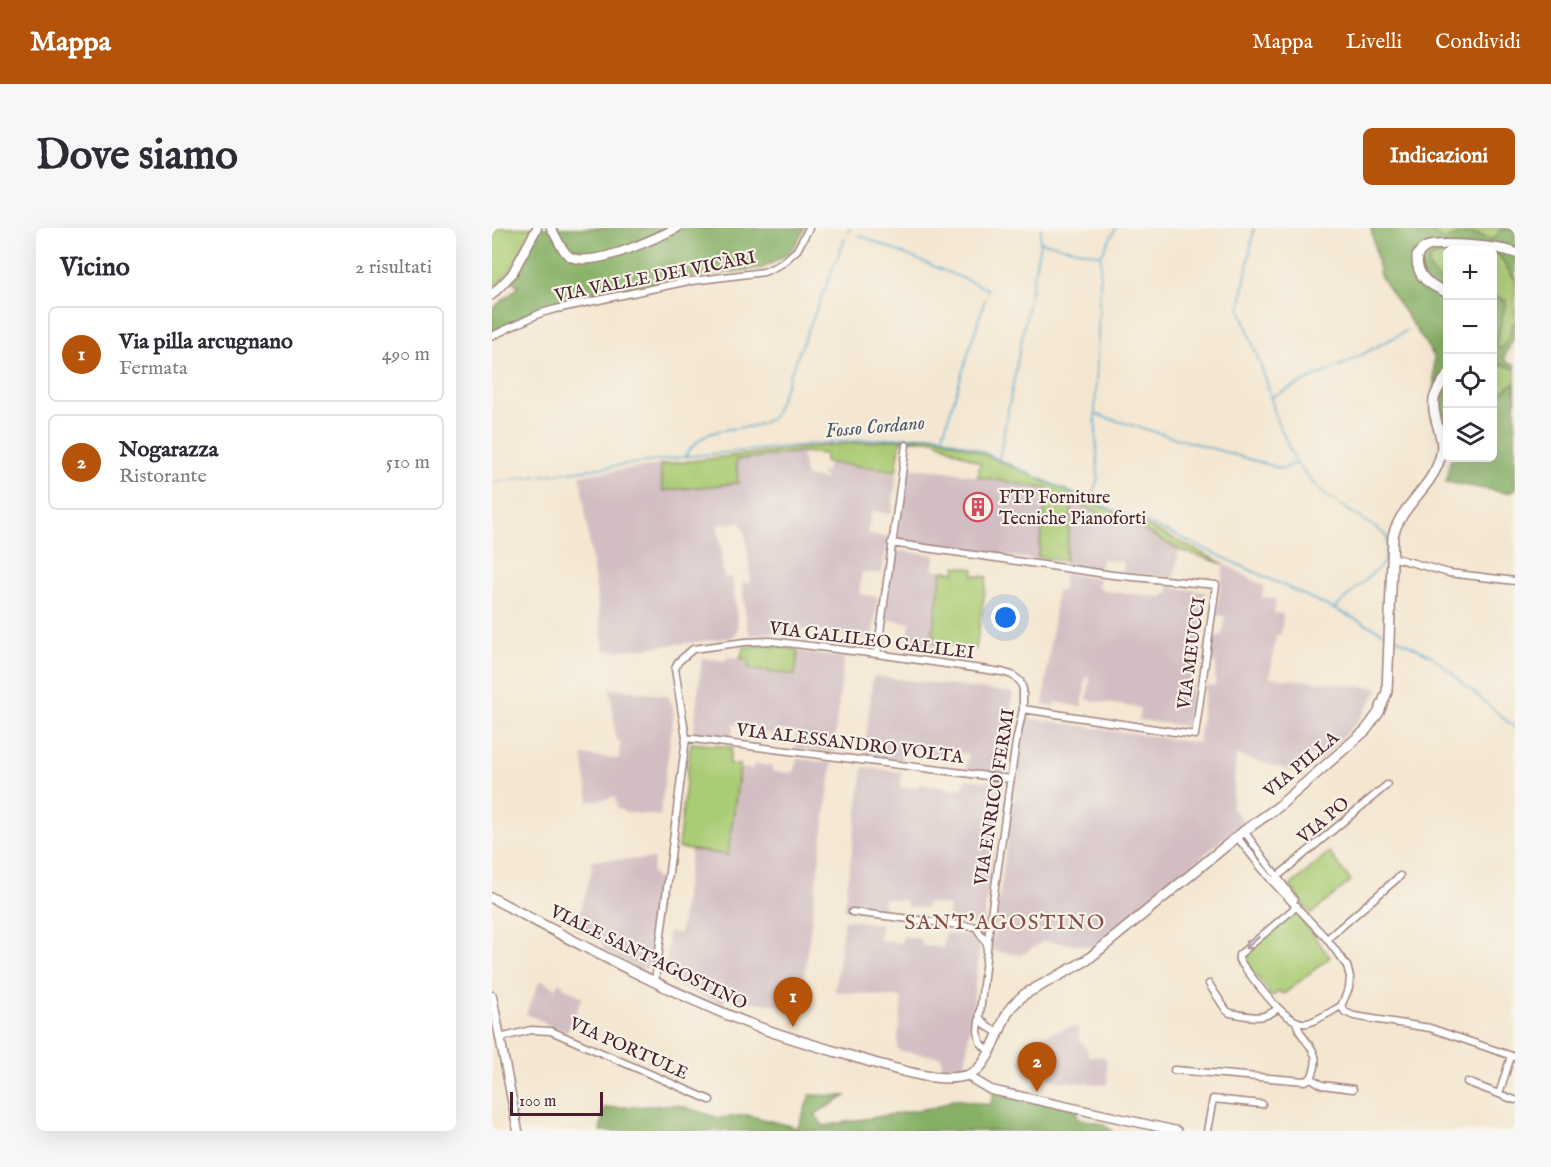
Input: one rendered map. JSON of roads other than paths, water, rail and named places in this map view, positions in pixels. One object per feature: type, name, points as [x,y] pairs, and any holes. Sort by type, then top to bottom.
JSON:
[{"type":"main road","points":[[1443,290],[1430,285],[1418,271],[1416,256],[1427,246],[1437,244],[1468,246]]},
{"type":"main road","points":[[1497,249],[1515,253]]},
{"type":"main road","name":"VIA PILLA","points":[[973,1072],[992,1047],[1010,1010],[1025,994],[1088,960],[1240,834],[1278,807],[1366,730],[1387,692],[1388,629],[1395,526],[1401,515],[1434,475],[1441,455],[1442,434],[1436,420],[1434,401],[1443,382]]},
{"type":"main road","name":"VIALE SANT'AGOSTINO","points":[[492,898],[655,982],[749,1023],[835,1051],[935,1077],[973,1072]]},
{"type":"street","points":[[492,295],[512,274],[537,228]]},
{"type":"street","points":[[551,228],[564,252],[579,260],[608,255],[677,228]]},
{"type":"street","name":"VIA VALLE DEI VICÀRI","points":[[492,336],[541,313],[607,297],[684,282],[764,272],[781,264],[797,250],[809,228]]},
{"type":"street","points":[[877,654],[906,445]]},
{"type":"street","name":"VIA MEUCCI","points":[[891,543],[1113,575],[1216,585],[1195,735],[1023,710]]},
{"type":"street","points":[[1392,557],[1449,573],[1515,581]]},
{"type":"street","name":"VIA GALILEO GALILEI","points":[[686,738],[675,669],[678,662],[693,649],[745,642],[802,644],[1002,672],[1020,681],[1023,689]]},
{"type":"street","name":"VIA ENRICO FERMI","points":[[992,1047],[978,1038],[987,944],[1023,710],[1023,689]]},
{"type":"street","points":[[655,982],[686,738]]},
{"type":"street","name":"VIA ALESSANDRO VOLTA","points":[[686,738],[1011,779]]},
{"type":"street","name":"VIA PO","points":[[1275,879],[1387,785]]},
{"type":"street","points":[[1240,834],[1253,842],[1275,879]]},
{"type":"street","points":[[1240,834],[1247,847],[1327,939],[1347,966],[1350,977],[1349,988],[1341,1006],[1307,1023],[1296,1022],[1278,1008],[1239,960],[1239,955],[1297,906]]},
{"type":"street","points":[[1247,847],[1253,842]]},
{"type":"street","points":[[1327,939],[1400,876]]},
{"type":"street","points":[[852,912],[976,927],[987,944]]},
{"type":"street","points":[[1209,984],[1226,1010],[1230,1012],[1263,1018],[1278,1008]]},
{"type":"street","points":[[492,996],[518,1131]]},
{"type":"street","points":[[1341,1006],[1345,1012],[1354,1016],[1430,1028],[1513,1056],[1499,1094]]},
{"type":"street","points":[[980,1018],[998,1033]]},
{"type":"street","points":[[1296,1022],[1298,1031],[1316,1058],[1311,1078]]},
{"type":"street","name":"VIA PORTULE","points":[[500,1038],[531,1030],[551,1031],[710,1100]]},
{"type":"street","points":[[1174,1070],[1298,1081],[1311,1078],[1322,1085],[1353,1089]]},
{"type":"street","points":[[973,1072],[991,1090],[1177,1131]]},
{"type":"street","points":[[1467,1082],[1515,1100]]},
{"type":"street","points":[[1207,1131],[1213,1099],[1262,1104]]},
{"type":"waterway","points":[[848,233],[850,228]]},
{"type":"waterway","points":[[999,458],[1041,228]]},
{"type":"waterway","points":[[1090,500],[1098,479],[1095,410],[1101,255],[1116,228]]},
{"type":"waterway","points":[[1254,228],[1240,309],[1267,383],[1277,421],[1297,464],[1320,491],[1387,537],[1384,563],[1334,609],[1385,633]]},
{"type":"waterway","points":[[859,235],[988,289],[987,292]]},
{"type":"waterway","points":[[684,457],[695,444],[717,431],[751,426],[773,417],[845,239]]},
{"type":"waterway","points":[[1041,242],[1100,255]]},
{"type":"waterway","points":[[943,435],[985,299]]},
{"type":"waterway","points":[[1271,397],[1348,362],[1408,330]]},
{"type":"waterway","points":[[1097,415],[1283,469],[1295,463]]},
{"type":"waterway","name":"Fosso Cordano","points":[[492,482],[692,456],[936,435],[974,448],[1072,493],[1175,535],[1334,609]]},
{"type":"waterway","points":[[1392,636],[1432,656],[1515,728]]},
{"type":"place","name":"FTP Forniture Tecniche Pianoforti","points":[[978,507]]},
{"type":"place","name":"Via pilla arcugnano","points":[[793,1027]]},
{"type":"place","name":"Nogarazza","points":[[1037,1092]]},
{"type":"district","name":"SANT'AGOSTINO","points":[[1005,922]]}]
